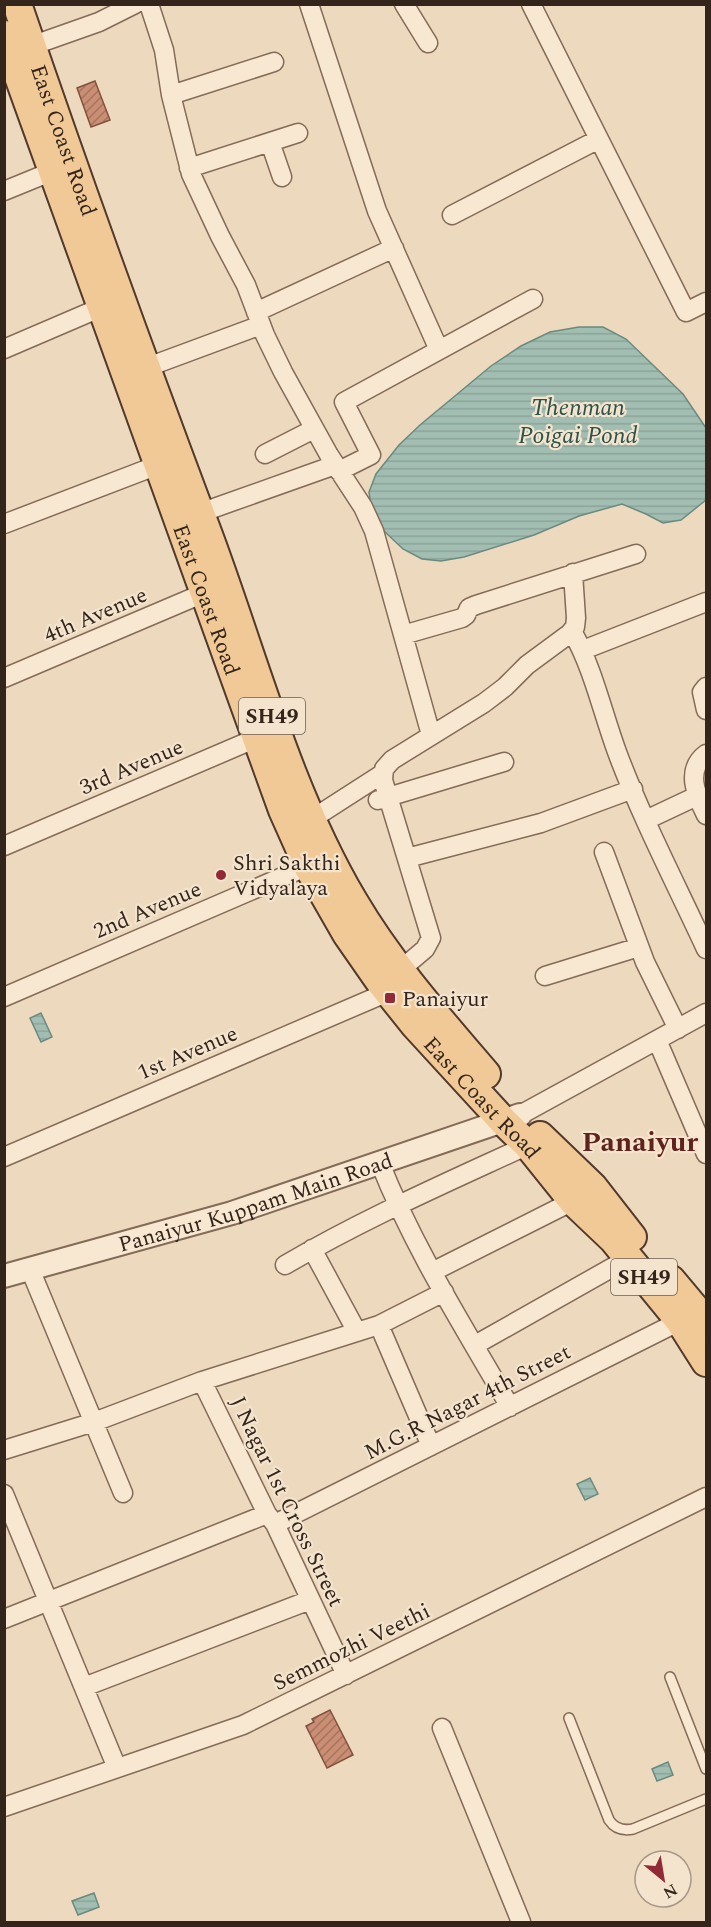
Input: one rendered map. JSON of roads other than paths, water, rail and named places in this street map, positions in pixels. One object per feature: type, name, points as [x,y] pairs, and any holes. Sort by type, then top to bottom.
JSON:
[{"type":"main road","name":"East Coast Road","points":[[17,4],[124,340],[158,465],[204,593],[266,734],[312,819],[393,981]]},
{"type":"main road","name":"East Coast Road","points":[[4,35],[102,307],[145,368],[200,513],[266,734],[284,810],[308,866],[347,934],[393,981],[512,1119],[528,1145],[573,1201],[613,1239],[693,1323],[706,1362]]},
{"type":"main road","name":"East Coast Road","points":[[512,1119],[593,1187],[625,1228],[698,1311],[693,1323]]},
{"type":"street","points":[[31,46],[99,22],[135,4]]},
{"type":"street","points":[[149,4],[164,50],[171,94],[189,168],[220,236],[246,285],[258,318],[283,372],[337,468],[358,497],[374,531],[430,735]]},
{"type":"street","points":[[309,4],[375,204],[439,350]]},
{"type":"street","points":[[404,4],[428,43]]},
{"type":"street","points":[[531,4],[686,312],[706,302]]},
{"type":"street","points":[[171,94],[274,62]]},
{"type":"street","points":[[189,168],[297,133]]},
{"type":"street","points":[[452,214],[599,139]]},
{"type":"street","points":[[270,142],[282,177]]},
{"type":"street","points":[[4,191],[52,171]]},
{"type":"street","points":[[145,368],[258,318],[394,248]]},
{"type":"street","points":[[200,513],[371,455],[344,402],[533,298]]},
{"type":"street","points":[[4,348],[102,307]]},
{"type":"street","points":[[265,454],[314,429]]},
{"type":"street","points":[[4,524],[158,465]]},
{"type":"street","points":[[403,635],[462,618],[472,606],[636,554]]},
{"type":"street","points":[[573,573],[576,618],[572,631],[527,665],[505,687],[484,703],[392,760],[382,774],[383,798],[407,858],[541,823],[633,789]]},
{"type":"street","name":"4th Avenue","points":[[4,678],[204,593]]},
{"type":"street","points":[[583,650],[706,603]]},
{"type":"street","points":[[572,631],[583,650],[617,752],[706,949]]},
{"type":"street","points":[[706,687],[702,692],[706,710]]},
{"type":"street","name":"3rd Avenue","points":[[4,846],[266,734]]},
{"type":"street","points":[[646,820],[704,805],[693,780],[694,768],[699,759],[706,754]]},
{"type":"street","points":[[383,798],[504,762]]},
{"type":"street","points":[[312,819],[382,774]]},
{"type":"street","points":[[604,852],[639,947],[678,1029]]},
{"type":"street","name":"1st Avenue","points":[[4,1157],[393,981],[425,949],[431,939],[407,858]]},
{"type":"street","name":"2nd Avenue","points":[[4,997],[308,866]]},
{"type":"street","points":[[545,976],[639,947]]},
{"type":"street","points":[[512,1119],[706,1013]]},
{"type":"street","points":[[657,1040],[706,1154]]},
{"type":"street","name":"Panaiyur Kuppam Main Road","points":[[4,1276],[232,1213],[512,1119]]},
{"type":"street","points":[[285,1265],[397,1205],[528,1145]]},
{"type":"street","points":[[380,1164],[397,1205],[432,1272],[510,1407]]},
{"type":"street","points":[[432,1272],[573,1201]]},
{"type":"street","points":[[312,1249],[357,1332]]},
{"type":"street","points":[[475,1345],[629,1258]]},
{"type":"street","points":[[30,1269],[123,1493]]},
{"type":"street","points":[[4,1450],[94,1422],[202,1381],[378,1325],[444,1292]]},
{"type":"street","name":"M.G.R Nagar 4th Street","points":[[4,1619],[271,1519],[693,1323]]},
{"type":"street","points":[[378,1325],[431,1446]]},
{"type":"street","name":"J Nagar 1st Cross Street","points":[[202,1381],[346,1676]]},
{"type":"street","points":[[4,1494],[117,1768]]},
{"type":"street","name":"Semmozhi Veethi","points":[[4,1807],[243,1725],[706,1497]]},
{"type":"street","points":[[84,1687],[310,1600]]},
{"type":"street","points":[[442,1728],[521,1923]]},
{"type":"lane","points":[[670,1677],[706,1769]]},
{"type":"lane","points":[[569,1719],[613,1825],[622,1830],[633,1829],[706,1799]]},
{"type":"water","name":"Thenman Poigai Pond","points":[[579,327],[603,327],[626,339],[683,394],[706,428],[706,500],[681,520],[663,523],[622,504],[579,516],[534,535],[464,557],[441,561],[422,559],[403,549],[384,531],[372,513],[369,492],[376,474],[399,445],[420,425],[491,366],[521,346],[550,332]]},
{"type":"water","points":[[41,1013],[52,1037],[41,1042],[30,1018]]},
{"type":"water","points":[[590,1478],[598,1494],[585,1500],[577,1484]]},
{"type":"water","points":[[668,1762],[673,1775],[657,1781],[652,1769]]},
{"type":"water","points":[[94,1893],[99,1907],[78,1915],[72,1901]]},
{"type":"place","name":"Shri Sakthi Vidyalaya","points":[[221,875]]},
{"type":"place","name":"Panaiyur","points":[[390,998]]},
{"type":"district","name":"Panaiyur","points":[[640,1141]]}]
